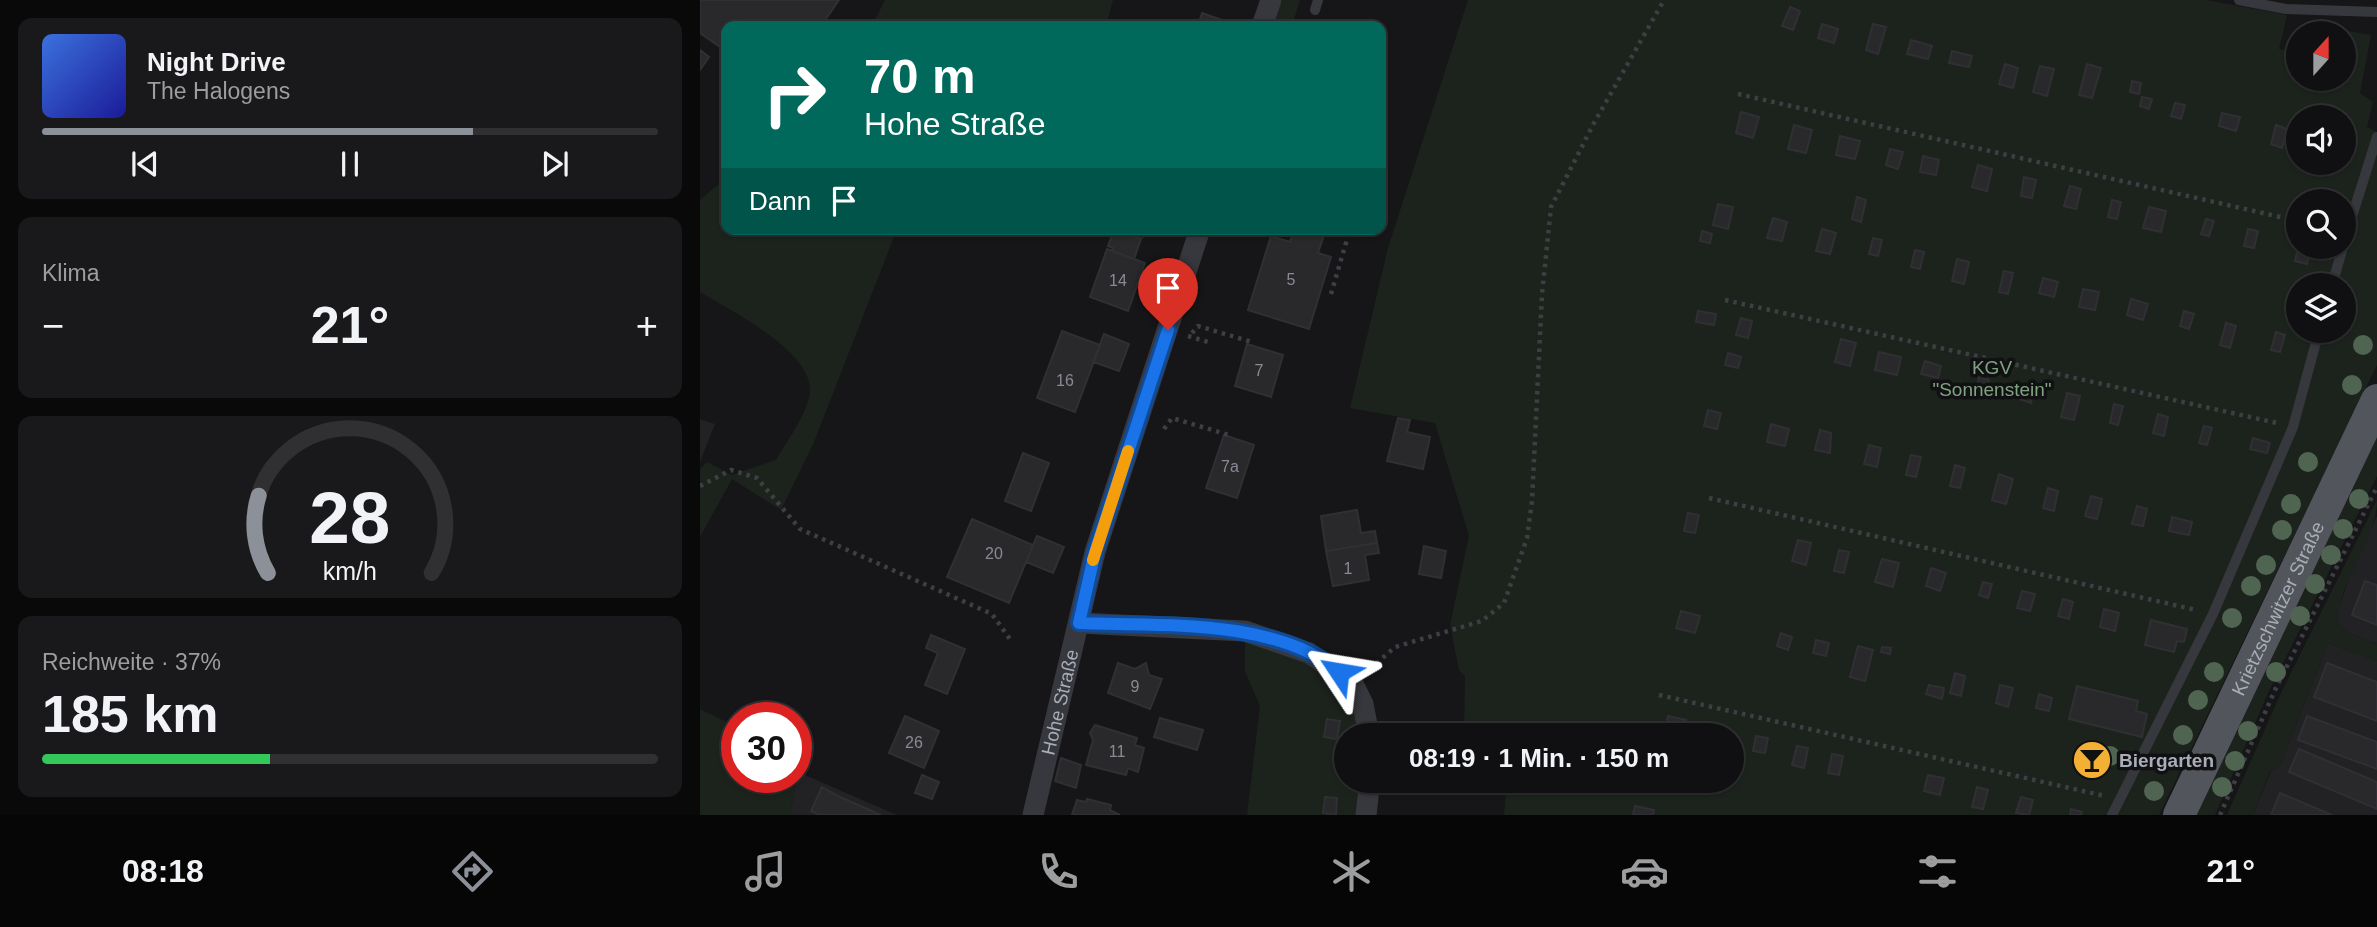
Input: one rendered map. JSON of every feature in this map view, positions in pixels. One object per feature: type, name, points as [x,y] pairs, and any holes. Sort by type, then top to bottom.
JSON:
[{"type":"main road","name":"Krietzschwitzer Straße","points":[[2179,815],[2377,400]]},
{"type":"street","points":[[1264,21],[1271,0]]},
{"type":"street","name":"Hohe Straße","points":[[1033,815],[1095,552],[1198,235]]},
{"type":"street","points":[[1079,623],[1245,631],[1309,653],[1353,684],[1363,704],[1367,723]]},
{"type":"street","points":[[1366,815],[1369,793]]},
{"type":"lane","points":[[2239,0],[2286,9],[2377,12]]},
{"type":"lane","points":[[2356,204],[2377,136]]},
{"type":"lane","points":[[2112,815],[2213,614],[2292,426],[2316,343]]},
{"type":"path","points":[[1353,684],[1395,647],[1482,621],[1504,603],[1527,538],[1532,501],[1542,294],[1551,207],[1594,122],[1664,0]]},
{"type":"path","points":[[1738,94],[2286,218]]},
{"type":"path","points":[[1331,294],[1348,235]]},
{"type":"path","points":[[1725,300],[2292,426]]},
{"type":"path","points":[[1189,337],[1198,326],[1252,342]]},
{"type":"path","points":[[1164,429],[1172,418],[1230,435]]},
{"type":"path","points":[[700,486],[732,470],[757,478],[800,529],[992,614],[1012,642]]},
{"type":"path","points":[[2220,815],[2274,692],[2377,487]]},
{"type":"path","points":[[1709,498],[2213,614]]},
{"type":"path","points":[[1658,695],[2120,799]]},
{"type":"shaded area","points":[[700,419],[715,424],[700,462]]},
{"type":"shaded area","points":[[2377,516],[2377,644],[2348,633],[2338,623],[2338,611],[2351,572]]},
{"type":"shaded area","points":[[2328,643],[2377,661],[2377,815],[2253,815],[2271,771],[2279,768]]},
{"type":"shaded area","points":[[812,778],[897,815],[790,815],[794,793],[812,793]]},
{"type":"green space","points":[[885,0],[1113,0],[1107,21],[874,21]]},
{"type":"green space","points":[[1282,0],[1300,0],[1294,21],[1275,21]]},
{"type":"green space","name":"KGV \"Sonnenstein\"","points":[[1468,0],[2206,0],[2287,15],[2279,49],[2286,50],[2286,91],[2356,91],[2356,32],[2371,35],[2360,93],[2373,102],[2367,127],[2377,132],[2377,365],[2159,815],[1504,815],[1506,793],[1744,793],[1744,723],[1464,723],[1465,676],[1459,670],[1450,625],[1469,536],[1435,423],[1350,408],[1388,248]]},
{"type":"green space","points":[[721,182],[721,235],[895,235],[814,442],[781,510],[732,479],[700,537],[700,469],[707,462],[732,475],[776,460],[806,406],[809,382],[801,366],[771,336],[700,292],[700,200]]},
{"type":"green space","points":[[2377,435],[2377,476],[2269,691],[2215,815],[2193,815]]},
{"type":"green space","points":[[2377,500],[2371,531],[2344,591],[2338,623],[2348,633],[2377,644],[2377,661],[2328,643],[2279,768],[2270,771],[2253,815],[2227,815],[2280,695]]},
{"type":"green space","points":[[1245,639],[1282,652],[1320,671],[1349,697],[1360,723],[1334,723],[1334,793],[1363,793],[1360,815],[1247,815],[1260,706],[1245,671]]},
{"type":"green space","points":[[700,709],[721,719],[721,793],[794,793],[790,815],[700,815]]},
{"type":"building","points":[[700,0],[839,0],[824,21],[721,21],[721,48],[700,33]]},
{"type":"building","points":[[1790,7],[1800,11],[1793,30],[1782,26]]},
{"type":"building","points":[[1202,13],[1225,21],[1200,21]]},
{"type":"building","points":[[1822,24],[1838,29],[1834,43],[1818,38]]},
{"type":"building","points":[[1873,24],[1886,27],[1878,54],[1866,50]]},
{"type":"building","points":[[1911,40],[1932,46],[1928,59],[1907,54]]},
{"type":"building","points":[[700,50],[709,57],[700,70]]},
{"type":"building","points":[[1952,51],[1972,56],[1969,67],[1949,63]]},
{"type":"building","points":[[2005,64],[2018,68],[2013,88],[1999,84]]},
{"type":"building","points":[[2087,64],[2101,68],[2092,98],[2079,95]]},
{"type":"building","points":[[2040,66],[2054,69],[2047,96],[2033,92]]},
{"type":"building","points":[[2132,81],[2141,83],[2139,94],[2130,92]]},
{"type":"building","points":[[2142,97],[2152,99],[2149,109],[2140,106]]},
{"type":"building","points":[[2175,103],[2185,105],[2181,119],[2171,116]]},
{"type":"building","points":[[1741,112],[1759,117],[1753,138],[1736,133]]},
{"type":"building","points":[[2222,113],[2240,117],[2236,131],[2219,126]]},
{"type":"building","points":[[1794,125],[1812,130],[1806,153],[1788,149]]},
{"type":"building","points":[[2276,125],[2286,129],[2282,148],[2271,144]]},
{"type":"building","points":[[1840,136],[1860,141],[1855,159],[1836,155]]},
{"type":"building","points":[[1890,149],[1903,152],[1898,169],[1886,165]]},
{"type":"building","points":[[1923,156],[1939,160],[1936,175],[1920,172]]},
{"type":"building","points":[[1978,165],[1992,169],[1987,191],[1972,187]]},
{"type":"building","points":[[2024,177],[2036,180],[2032,198],[2021,196]]},
{"type":"building","points":[[2070,186],[2081,189],[2076,209],[2064,206]]},
{"type":"building","points":[[1857,197],[1866,200],[1861,222],[1852,219]]},
{"type":"building","points":[[2112,200],[2121,202],[2117,219],[2108,217]]},
{"type":"building","points":[[1718,204],[1733,207],[1728,229],[1713,225]]},
{"type":"building","points":[[2149,207],[2166,211],[2161,232],[2143,228]]},
{"type":"building","points":[[1773,218],[1787,222],[1782,241],[1767,238]]},
{"type":"building","points":[[2206,219],[2214,221],[2209,236],[2201,234]]},
{"type":"building","points":[[1822,229],[1836,233],[1830,254],[1816,251]]},
{"type":"building","points":[[2248,229],[2258,231],[2254,248],[2244,246]]},
{"type":"building","points":[[1702,231],[1712,234],[1710,243],[1700,241]]},
{"type":"building","points":[[1112,235],[1129,235],[1141,239],[1134,259],[1112,251],[1113,248],[1108,246]]},
{"type":"building","points":[[1292,235],[1324,235],[1318,253],[1331,257],[1309,329],[1248,310],[1271,236],[1290,242]]},
{"type":"building","points":[[1873,238],[1882,240],[1878,256],[1869,254]]},
{"type":"building","points":[[1107,249],[1145,263],[1128,311],[1090,297]]},
{"type":"building","points":[[1915,250],[1924,252],[1920,269],[1911,267]]},
{"type":"building","points":[[1957,259],[1969,262],[1964,284],[1952,281]]},
{"type":"building","points":[[2295,259],[2308,259],[2307,264]]},
{"type":"building","points":[[2004,271],[2013,273],[2008,294],[1999,292]]},
{"type":"building","points":[[2043,278],[2058,282],[2054,297],[2039,293]]},
{"type":"building","points":[[2083,289],[2099,292],[2095,310],[2079,307]]},
{"type":"building","points":[[2131,299],[2148,304],[2143,320],[2127,315]]},
{"type":"building","points":[[1698,311],[1716,314],[1714,325],[1696,322]]},
{"type":"building","points":[[2184,311],[2194,314],[2189,329],[2180,326]]},
{"type":"building","points":[[1741,318],[1752,321],[1748,338],[1736,335]]},
{"type":"building","points":[[2226,323],[2236,326],[2230,348],[2220,345]]},
{"type":"building","points":[[1062,331],[1100,345],[1075,412],[1037,398]]},
{"type":"building","points":[[2276,332],[2285,335],[2280,352],[2271,350]]},
{"type":"building","points":[[1104,334],[1129,344],[1119,371],[1093,362]]},
{"type":"building","points":[[1841,339],[1856,343],[1850,366],[1835,362]]},
{"type":"building","points":[[1247,344],[1283,355],[1271,397],[1235,386]]},
{"type":"building","points":[[1879,352],[1901,357],[1897,375],[1875,370]]},
{"type":"building","points":[[1728,353],[1741,357],[1738,368],[1725,365]]},
{"type":"building","points":[[1925,361],[1941,366],[1938,378],[1921,374]]},
{"type":"building","points":[[1979,377],[1989,380],[1986,393],[1976,391]]},
{"type":"building","points":[[2022,386],[2034,389],[2031,403],[2019,399]]},
{"type":"building","points":[[2067,393],[2080,396],[2074,420],[2061,417]]},
{"type":"building","points":[[2114,404],[2123,406],[2118,425],[2110,423]]},
{"type":"building","points":[[1708,410],[1721,413],[1717,429],[1704,426]]},
{"type":"building","points":[[2158,414],[2168,417],[2164,436],[2153,433]]},
{"type":"building","points":[[1398,418],[1410,420],[1407,432],[1430,437],[1423,469],[1387,461]]},
{"type":"building","points":[[1771,424],[1789,429],[1785,446],[1767,442]]},
{"type":"building","points":[[2204,426],[2212,428],[2207,445],[2199,443]]},
{"type":"building","points":[[1820,430],[1831,433],[1830,453],[1815,450]]},
{"type":"building","points":[[1224,435],[1254,445],[1237,498],[1206,488]]},
{"type":"building","points":[[2253,438],[2270,443],[2267,453],[2250,449]]},
{"type":"building","points":[[1869,445],[1881,448],[1877,467],[1864,464]]},
{"type":"building","points":[[1023,453],[1049,463],[1031,511],[1005,501]]},
{"type":"building","points":[[1911,455],[1921,457],[1916,477],[1906,475]]},
{"type":"building","points":[[1955,465],[1965,468],[1960,488],[1950,486]]},
{"type":"building","points":[[1999,474],[2013,479],[2006,504],[1992,500]]},
{"type":"building","points":[[2048,488],[2058,491],[2054,511],[2043,508]]},
{"type":"building","points":[[2091,496],[2102,499],[2097,519],[2085,516]]},
{"type":"building","points":[[2137,506],[2147,509],[2143,526],[2132,524]]},
{"type":"building","points":[[1357,510],[1361,533],[1375,531],[1377,543],[1326,551],[1321,516]]},
{"type":"building","points":[[1688,513],[1699,515],[1695,533],[1684,531]]},
{"type":"building","points":[[2172,517],[2192,522],[2189,535],[2169,531]]},
{"type":"building","points":[[972,519],[1033,545],[1009,603],[947,577]]},
{"type":"building","points":[[1037,536],[1064,547],[1053,573],[1026,562]]},
{"type":"building","points":[[1798,540],[1811,543],[1806,565],[1792,561]]},
{"type":"building","points":[[1377,543],[1379,553],[1365,555],[1369,580],[1333,586],[1326,551]]},
{"type":"building","points":[[1424,546],[1446,551],[1441,578],[1419,574]]},
{"type":"building","points":[[1839,550],[1849,552],[1844,573],[1834,571]]},
{"type":"building","points":[[1882,559],[1899,563],[1893,587],[1875,582]]},
{"type":"building","points":[[1931,568],[1946,573],[1940,591],[1926,586]]},
{"type":"building","points":[[2365,581],[2377,585],[2377,625],[2352,615]]},
{"type":"building","points":[[1983,582],[1992,584],[1988,598],[1979,595]]},
{"type":"building","points":[[2022,591],[2035,594],[2030,611],[2017,608]]},
{"type":"building","points":[[2063,599],[2073,602],[2069,619],[2058,616]]},
{"type":"building","points":[[2104,609],[2119,613],[2115,631],[2100,627]]},
{"type":"building","points":[[1681,611],[1700,616],[1695,633],[1676,628]]},
{"type":"building","points":[[2151,620],[2187,629],[2184,642],[2177,641],[2174,652],[2145,645]]},
{"type":"building","points":[[1781,633],[1792,637],[1788,650],[1777,646]]},
{"type":"building","points":[[931,635],[965,649],[947,694],[925,685],[938,653],[926,648]]},
{"type":"building","points":[[1816,640],[1829,643],[1826,656],[1813,653]]},
{"type":"building","points":[[1858,646],[1873,650],[1865,681],[1850,677]]},
{"type":"building","points":[[1882,647],[1891,648],[1890,654],[1881,652]]},
{"type":"building","points":[[1118,663],[1135,669],[1146,663],[1149,675],[1162,679],[1150,709],[1108,693]]},
{"type":"building","points":[[2327,663],[2377,682],[2377,721],[2314,697]]},
{"type":"building","points":[[1955,673],[1965,676],[1961,696],[1950,693]]},
{"type":"building","points":[[1929,685],[1944,688],[1942,699],[1926,694]]},
{"type":"building","points":[[2000,685],[2013,688],[2008,707],[1996,703]]},
{"type":"building","points":[[2077,686],[2138,701],[2136,711],[2147,714],[2142,737],[2069,719]]},
{"type":"building","points":[[2039,694],[2052,698],[2049,711],[2036,708]]},
{"type":"building","points":[[905,716],[939,731],[924,768],[889,753]]},
{"type":"building","points":[[1668,716],[1686,720],[1685,723],[1666,723]]},
{"type":"building","points":[[2307,716],[2377,742],[2377,769],[2298,740]]},
{"type":"building","points":[[1160,718],[1203,730],[1197,750],[1154,737]]},
{"type":"building","points":[[1327,719],[1340,721],[1334,723],[1334,739],[1324,737]]},
{"type":"building","points":[[1095,725],[1137,738],[1135,745],[1144,748],[1138,772],[1128,768],[1126,775],[1086,765],[1093,740],[1090,733]]},
{"type":"building","points":[[1756,736],[1768,738],[1765,753],[1753,751]]},
{"type":"building","points":[[1797,746],[1808,748],[1804,768],[1792,765]]},
{"type":"building","points":[[2299,749],[2377,782],[2377,809],[2289,772]]},
{"type":"building","points":[[1832,754],[1843,756],[1839,775],[1828,773]]},
{"type":"building","points":[[1061,758],[1081,765],[1076,788],[1055,781]]},
{"type":"building","points":[[922,775],[939,782],[932,799],[915,793]]},
{"type":"building","points":[[1928,775],[1944,778],[1940,795],[1924,791]]},
{"type":"building","points":[[822,787],[881,815],[819,815],[811,811]]},
{"type":"building","points":[[1977,787],[1988,790],[1983,809],[1972,807]]},
{"type":"building","points":[[2280,793],[2332,815],[2271,815]]},
{"type":"building","points":[[1325,797],[1337,798],[1336,815],[1323,813]]},
{"type":"building","points":[[2021,797],[2033,800],[2029,815],[2016,813]]},
{"type":"building","points":[[1087,799],[1111,805],[1110,810],[1120,815],[1072,815],[1077,800],[1086,802]]},
{"type":"building","points":[[1635,806],[1654,810],[1653,815],[1633,815]]},
{"type":"building","points":[[2071,809],[2082,812],[2081,815],[2070,815]]},
{"type":"slow traffic","points":[[1093,560],[1128,451]]},
{"type":"place","name":"Biergarten","points":[[2092,760]]},
{"type":"route","points":[[1168,330],[1095,552],[1079,623],[1245,631],[1309,653],[1339,672]]}]
